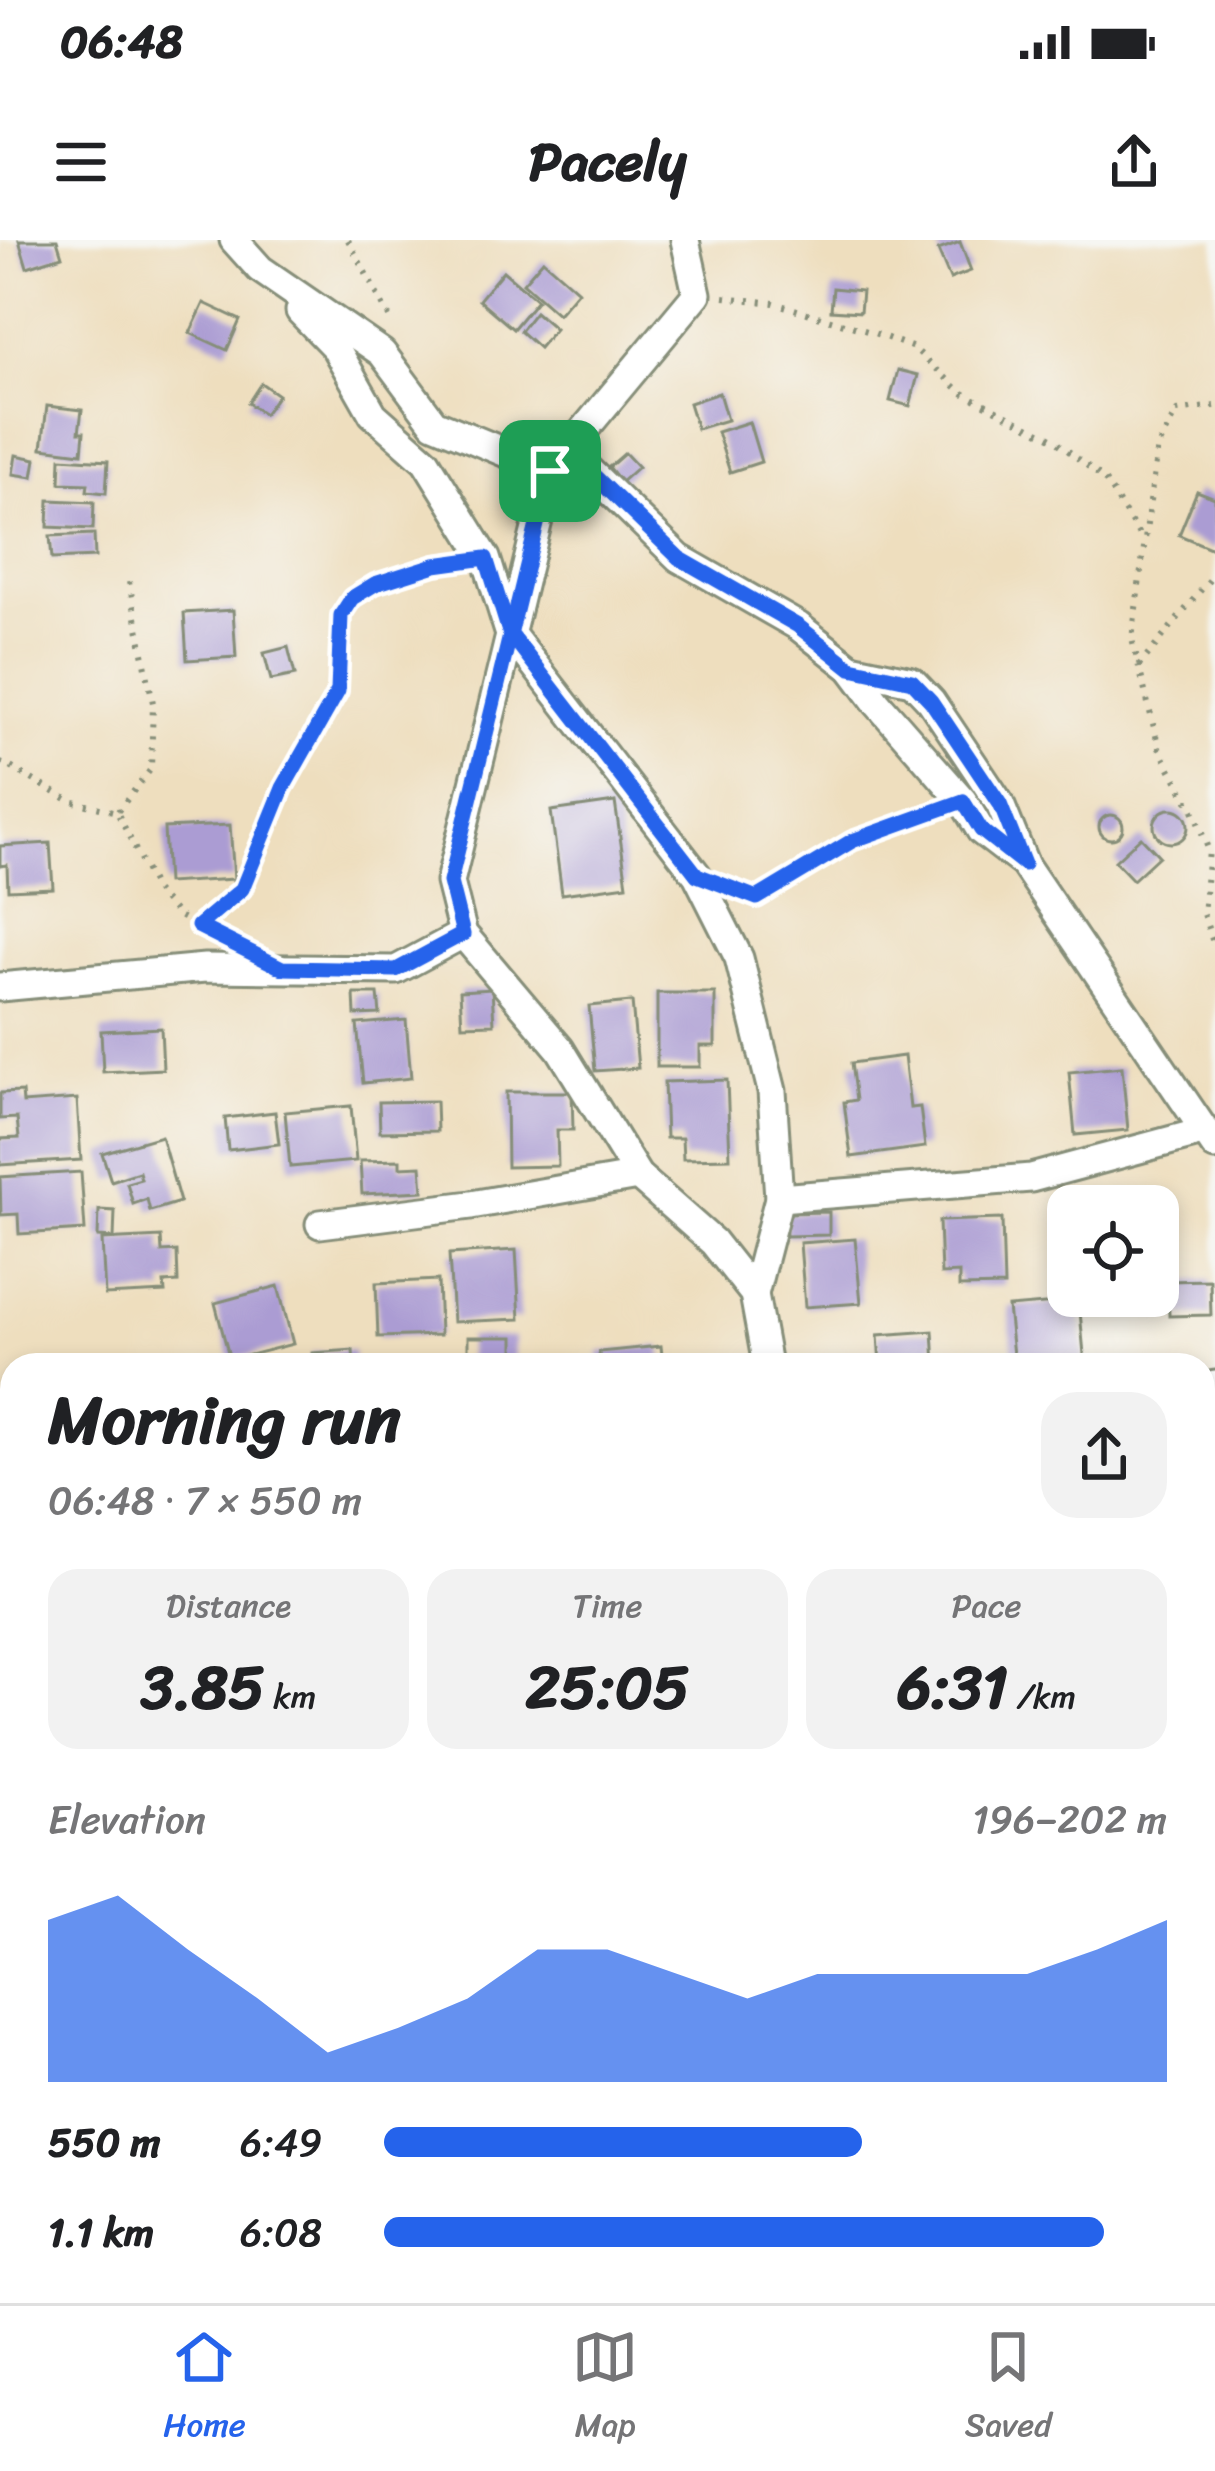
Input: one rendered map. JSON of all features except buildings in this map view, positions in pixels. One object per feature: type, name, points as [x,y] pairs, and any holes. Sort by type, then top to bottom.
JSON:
[{"type":"street","points":[[235,240],[335,347],[374,414],[426,461],[486,558],[509,632],[697,875],[739,958],[772,1090],[779,1198],[754,1294],[765,1353]]},
{"type":"street","points":[[685,240],[697,294],[550,471],[450,882],[463,934],[560,1049],[638,1177],[712,1242],[754,1294]]},
{"type":"street","points":[[260,269],[382,353],[434,423],[550,471],[582,464],[679,558],[798,626],[851,668],[963,801],[981,830],[1024,864]]},
{"type":"street","points":[[779,1198],[1031,1178],[1210,1139],[1024,864],[1000,804],[931,701],[912,681],[851,668]]},
{"type":"street","points":[[0,987],[205,968],[396,970],[463,934]]},
{"type":"street","points":[[320,1224],[638,1177]]},
{"type":"path","points":[[348,240],[391,320],[404,382]]},
{"type":"path","points":[[697,294],[774,303],[914,348],[961,392],[1052,438],[1104,479],[1144,543]]},
{"type":"path","points":[[1215,406],[1177,411],[1157,448],[1132,639],[1159,748],[1209,851],[1203,914],[1215,948]]},
{"type":"path","points":[[198,926],[242,889],[283,788],[338,691],[341,615],[352,598],[375,584],[435,565],[486,558]]},
{"type":"path","points":[[1139,666],[1215,573]]},
{"type":"path","points":[[117,812],[151,769],[153,704],[128,577]]},
{"type":"path","points":[[0,764],[70,801],[117,812]]},
{"type":"path","points":[[697,875],[757,898],[852,841],[963,801]]},
{"type":"path","points":[[117,812],[156,890],[179,916],[219,936]]},
{"type":"route","points":[[550,471],[509,632],[450,882],[463,934],[396,970],[282,968],[198,926],[242,889],[283,788],[338,691],[341,615],[352,598],[375,584],[435,565],[486,558],[509,632],[697,875],[757,898],[852,841],[963,801],[981,830],[1024,864],[1000,804],[931,701],[912,681],[851,668],[798,626],[679,558],[582,464],[550,471]]}]
